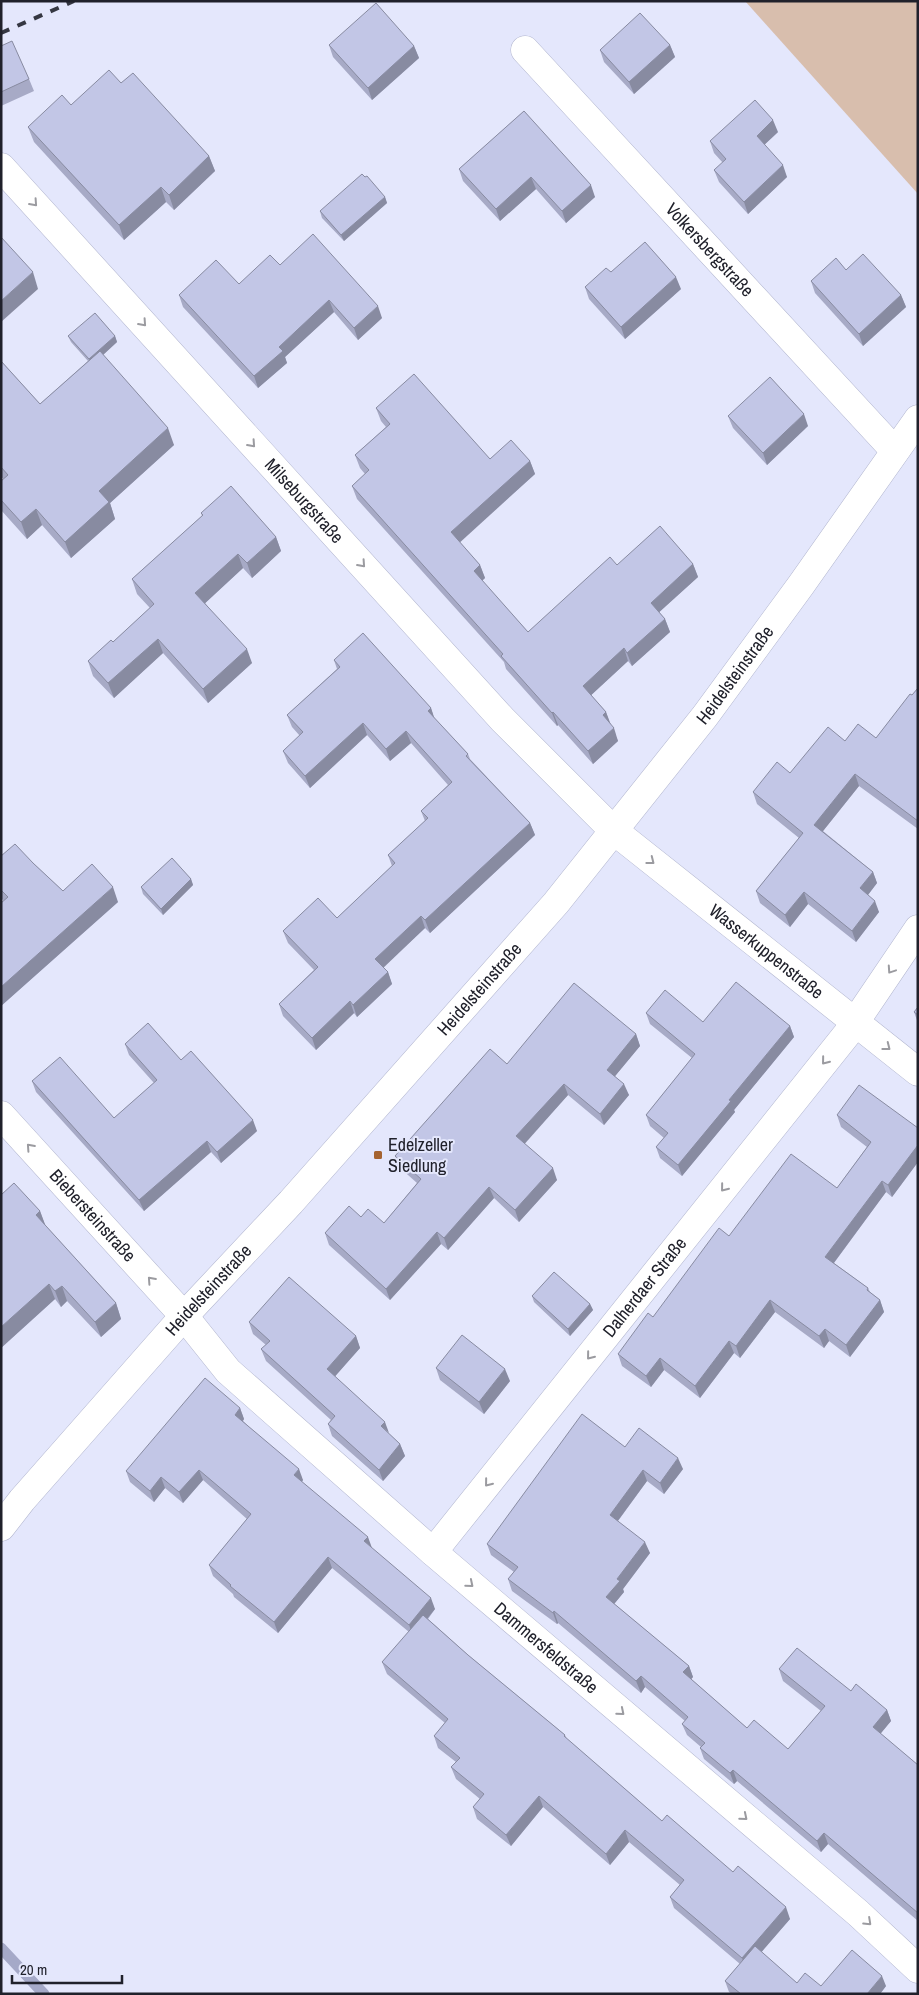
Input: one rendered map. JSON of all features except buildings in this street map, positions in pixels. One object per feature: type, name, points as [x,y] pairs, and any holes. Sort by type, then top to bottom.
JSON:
[{"type":"street","name":"Volkersbergstraße","points":[[525,50],[895,451]]},
{"type":"street","name":"Milseburgstraße","points":[[1,167],[503,720],[614,830]]},
{"type":"street","name":"Heidelsteinstraße","points":[[1,1527],[22,1500],[184,1316],[291,1202],[556,902],[705,716],[801,585],[918,419]]},
{"type":"street","name":"Wasserkuppenstraße","points":[[614,830],[918,1072]]},
{"type":"street","name":"Dalherdaer Straße","points":[[433,1552],[855,1022],[918,929]]},
{"type":"street","name":"Biebersteinstraße","points":[[1,1115],[184,1316]]},
{"type":"street","name":"Dammersfeldstraße","points":[[184,1316],[228,1371],[433,1552],[858,1913],[918,1969]]},
{"type":"shaded area","points":[[745,1],[918,1],[918,194]]},
{"type":"waterway","points":[[1,1948],[44,1994]]},
{"type":"railway","points":[[1,33],[74,1]]},
{"type":"place","name":"Edelzeller Siedlung","points":[[378,1155]]}]
